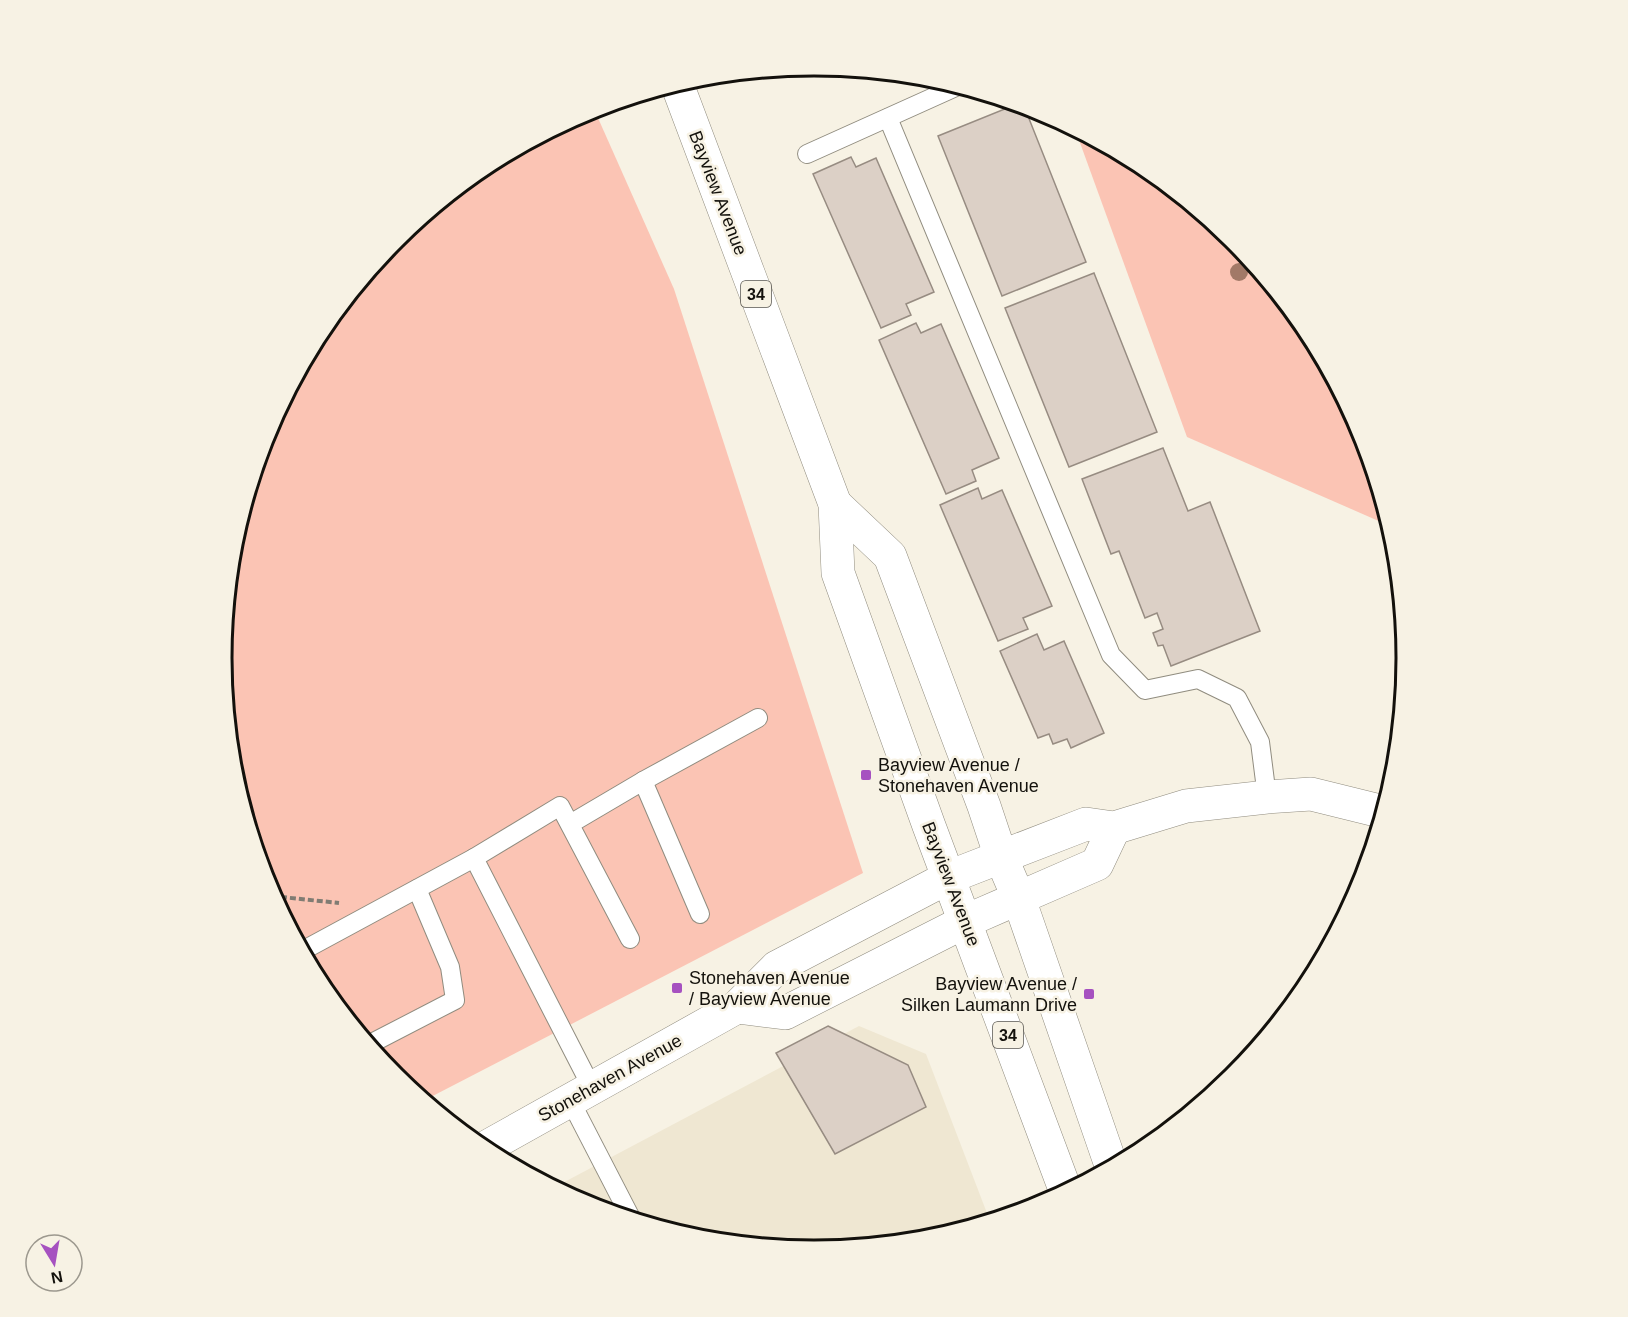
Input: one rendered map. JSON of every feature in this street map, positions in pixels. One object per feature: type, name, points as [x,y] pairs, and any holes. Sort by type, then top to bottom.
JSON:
[{"type":"main road","name":"Bayview Avenue","points":[[680,92],[835,504],[838,573],[1063,1184]]},
{"type":"main road","name":"Bayview Avenue","points":[[835,504],[890,556],[1001,857],[1019,899],[1109,1160]]},
{"type":"main road","points":[[737,1007],[785,1013],[966,921],[1097,864],[1114,828],[1186,806],[1267,797],[1311,794],[1376,810]]},
{"type":"main road","name":"Stonehaven Avenue","points":[[493,1143],[737,1007],[777,967],[949,877],[1086,824],[1114,828]]},
{"type":"lane","points":[[807,154],[945,92]]},
{"type":"lane","points":[[888,118],[1111,655],[1144,690],[1198,679],[1237,698],[1260,742],[1267,797]]},
{"type":"lane","points":[[570,824],[758,718]]},
{"type":"lane","points":[[643,781],[700,914]]},
{"type":"lane","points":[[309,947],[474,858],[560,806],[630,939]]},
{"type":"lane","points":[[474,858],[581,1094],[628,1210]]},
{"type":"lane","points":[[375,1041],[455,1000],[450,968],[417,889]]},
{"type":"path","points":[[283,897],[381,908]]},
{"type":"shaded area","points":[[598,118],[674,289],[863,873],[431,1097],[376,1042],[330,982],[292,916],[263,846],[243,772],[237,734],[233,697],[233,620],[243,545],[252,508],[276,436],[292,401],[310,367],[352,304],[402,247],[430,221],[460,197],[523,154]]},
{"type":"shaded area","points":[[1079,141],[1105,154],[1137,175],[1198,221],[1226,247],[1276,304],[1298,335],[1336,401],[1365,471],[1379,521],[1187,437]]},
{"type":"shaded area","points":[[859,1026],[926,1054],[987,1214],[890,1236],[814,1240],[776,1239],[738,1236],[663,1221],[627,1210],[563,1183]]},
{"type":"building","points":[[1005,109],[1029,118],[1086,262],[1002,296],[938,136]]},
{"type":"building","points":[[851,157],[856,167],[876,158],[934,292],[906,304],[911,315],[881,328],[813,174]]},
{"type":"building","points":[[1094,273],[1157,432],[1069,467],[1005,308]]},
{"type":"building","points":[[916,323],[921,333],[941,324],[999,458],[972,470],[976,481],[946,494],[879,340]]},
{"type":"building","points":[[1163,448],[1188,511],[1210,502],[1260,631],[1171,666],[1163,645],[1158,646],[1153,633],[1163,629],[1157,613],[1145,618],[1119,551],[1111,554],[1082,479]]},
{"type":"building","points":[[978,488],[982,499],[1002,490],[1052,606],[1023,618],[1028,629],[998,641],[940,505]]},
{"type":"building","points":[[1037,634],[1044,650],[1064,641],[1104,733],[1071,748],[1067,739],[1053,744],[1049,734],[1038,738],[1000,651]]},
{"type":"building","points":[[828,1026],[908,1065],[926,1107],[835,1154],[776,1053]]},
{"type":"place","name":"Bayview Avenue / Stonehaven Avenue","points":[[866,775]]},
{"type":"place","name":"Stonehaven Avenue / Bayview Avenue","points":[[677,988]]},
{"type":"place","name":"Bayview Avenue / Silken Laumann Drive","points":[[1089,994]]}]
